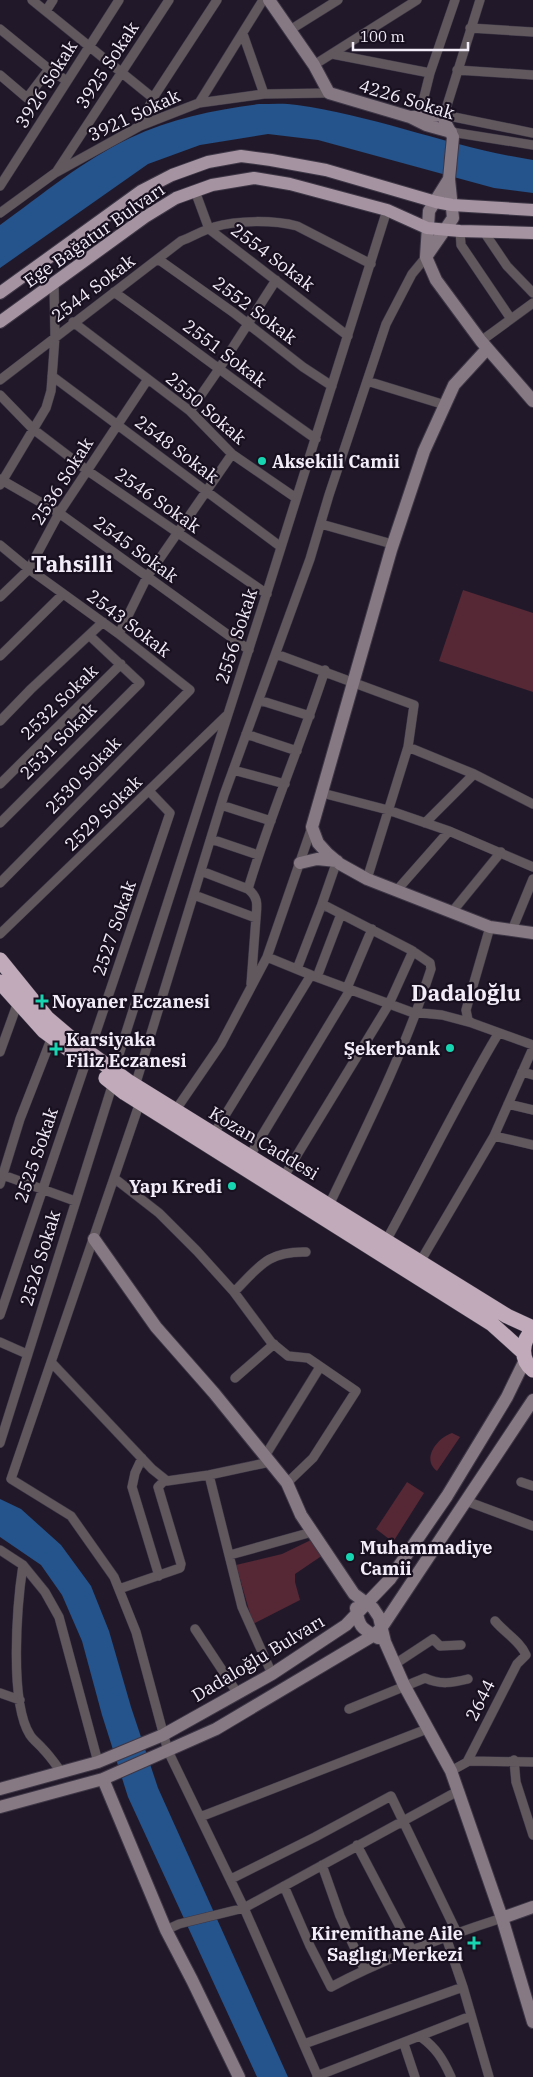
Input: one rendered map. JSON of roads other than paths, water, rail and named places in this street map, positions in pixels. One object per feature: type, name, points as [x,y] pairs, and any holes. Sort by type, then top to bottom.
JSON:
[{"type":"highway","name":"Kozan Caddesi","points":[[0,960],[47,1018],[87,1057],[113,1077],[140,1102],[492,1324],[527,1361]]},
{"type":"highway","name":"Kozan Caddesi","points":[[0,982],[44,1031],[87,1057]]},
{"type":"highway","name":"Kozan Caddesi","points":[[113,1077],[135,1086],[507,1316],[533,1329]]},
{"type":"highway","points":[[527,1361],[524,1343],[533,1329]]},
{"type":"main road","points":[[268,0],[314,65],[329,93]]},
{"type":"main road","name":"4226 Sokak","points":[[329,93],[416,118],[426,126],[452,134]]},
{"type":"main road","points":[[416,118],[444,115],[445,122],[452,134],[449,179],[453,218],[426,257]]},
{"type":"main road","name":"Ege Bağatur Bulvarı","points":[[0,293],[141,191],[172,175],[208,162],[241,156],[326,170],[452,205],[533,210]]},
{"type":"main road","name":"Ege Bağatur Bulvarı","points":[[0,322],[145,217],[176,198],[212,185],[254,178],[290,184],[387,210],[427,228],[533,233]]},
{"type":"main road","points":[[449,179],[429,211],[426,257],[436,280],[484,345],[533,401]]},
{"type":"main road","points":[[484,345],[454,385],[424,451],[392,544],[312,827],[318,843],[337,861],[368,878],[490,927],[533,933]]},
{"type":"main road","points":[[300,863],[317,859],[337,861]]},
{"type":"main road","points":[[94,1239],[156,1327],[214,1393],[287,1483],[301,1515],[354,1594],[367,1603],[380,1616],[378,1631],[385,1642],[404,1686],[451,1771],[502,1918],[533,2022]]},
{"type":"main road","name":"Dadaloğlu Bulvarı","points":[[0,1788],[62,1773],[103,1759],[158,1736],[272,1674],[346,1625],[390,1580],[447,1496],[527,1361]]},
{"type":"main road","points":[[0,1807],[107,1777],[163,1753],[216,1728],[378,1631],[533,1400]]},
{"type":"main road","points":[[354,1594],[358,1623],[366,1632],[378,1631]]},
{"type":"main road","points":[[107,1777],[166,1930],[239,2077]]},
{"type":"main road","points":[[502,1918],[533,1907]]},
{"type":"street","points":[[32,0],[153,98]]},
{"type":"street","points":[[46,11],[53,0]]},
{"type":"street","name":"3926 Sokak","points":[[0,186],[119,0]]},
{"type":"street","name":"3925 Sokak","points":[[55,173],[169,0]]},
{"type":"street","points":[[140,126],[153,98],[217,0]]},
{"type":"street","points":[[199,103],[263,0]]},
{"type":"street","points":[[290,30],[338,0]]},
{"type":"street","points":[[314,65],[417,0]]},
{"type":"street","points":[[416,118],[455,0]]},
{"type":"street","points":[[480,0],[444,115],[533,133]]},
{"type":"street","points":[[470,28],[533,32]]},
{"type":"street","points":[[0,29],[49,69],[67,81]]},
{"type":"street","points":[[243,34],[264,94]]},
{"type":"street","points":[[332,54],[430,74]]},
{"type":"street","points":[[0,75],[27,98],[49,69]]},
{"type":"street","points":[[457,70],[533,75]]},
{"type":"street","name":"3921 Sokak","points":[[0,213],[55,173],[140,126],[199,103],[264,94],[329,93]]},
{"type":"street","name":"4226 Sokak","points":[[452,134],[474,134],[533,145]]},
{"type":"street","name":"2554 Sokak","points":[[195,191],[209,229],[348,336]]},
{"type":"street","name":"2556 Sokak","points":[[113,1077],[387,210]]},
{"type":"street","name":"2544 Sokak","points":[[0,380],[182,241],[214,226],[259,221],[284,222],[296,226],[371,264]]},
{"type":"street","points":[[460,231],[460,245],[511,319]]},
{"type":"street","points":[[484,232],[507,266],[533,292]]},
{"type":"street","points":[[135,1086],[221,805],[310,559],[386,324],[412,274],[426,257]]},
{"type":"street","name":"2552 Sokak","points":[[158,259],[248,324],[303,368],[332,386]]},
{"type":"street","points":[[190,411],[276,280]]},
{"type":"street","points":[[1,482],[46,408],[51,391],[55,337],[54,282]]},
{"type":"street","name":"2551 Sokak","points":[[114,292],[175,334],[249,392],[316,439]]},
{"type":"street","points":[[484,345],[511,319],[533,303]]},
{"type":"street","name":"2550 Sokak","points":[[74,322],[190,411],[232,454],[296,498]]},
{"type":"street","name":"2548 Sokak","points":[[52,376],[282,547]]},
{"type":"street","name":"2536 Sokak","points":[[0,597],[28,569],[59,513],[148,379]]},
{"type":"street","points":[[367,381],[445,405]]},
{"type":"street","name":"2546 Sokak","points":[[0,395],[33,429],[88,471],[267,594]]},
{"type":"street","points":[[119,634],[147,577],[232,454]]},
{"type":"street","name":"2545 Sokak","points":[[1,482],[59,513],[249,650]]},
{"type":"street","points":[[320,524],[392,544]]},
{"type":"street","name":"2543 Sokak","points":[[0,545],[28,569],[103,622],[190,690]]},
{"type":"street","points":[[0,656],[63,594]]},
{"type":"street","points":[[0,721],[31,689],[103,622]]},
{"type":"street","points":[[89,635],[121,664]]},
{"type":"street","points":[[276,654],[324,670],[414,705],[408,747],[368,878]]},
{"type":"street","name":"2531 Sokak","points":[[0,823],[140,683],[121,664]]},
{"type":"street","name":"2532 Sokak","points":[[0,784],[121,664]]},
{"type":"street","points":[[248,889],[258,855],[310,716],[324,670]]},
{"type":"street","name":"2530 Sokak","points":[[0,883],[190,690]]},
{"type":"street","points":[[259,700],[310,716]]},
{"type":"street","name":"2529 Sokak","points":[[0,934],[150,792],[228,714]]},
{"type":"street","points":[[246,734],[297,751]]},
{"type":"street","points":[[408,747],[474,774],[533,804]]},
{"type":"street","points":[[233,770],[285,784]]},
{"type":"street","points":[[425,823],[474,774]]},
{"type":"street","name":"2527 Sokak","points":[[87,1057],[170,813],[150,792]]},
{"type":"street","points":[[322,793],[388,810],[449,831],[533,867]]},
{"type":"street","points":[[221,805],[271,821]]},
{"type":"street","points":[[175,1111],[220,1044],[267,957],[312,827]]},
{"type":"street","points":[[397,890],[449,831]]},
{"type":"street","points":[[210,839],[258,855]]},
{"type":"street","points":[[452,912],[500,852]]},
{"type":"street","points":[[297,969],[337,861]]},
{"type":"street","points":[[201,871],[248,889],[256,895],[258,903],[251,987]]},
{"type":"street","points":[[512,930],[533,878]]},
{"type":"street","points":[[194,895],[256,918]]},
{"type":"street","points":[[322,904],[413,952],[430,963],[431,969],[418,1011],[329,1205]]},
{"type":"street","points":[[214,1135],[314,976],[341,914]]},
{"type":"street","points":[[472,1023],[468,1020],[466,1010],[490,927]]},
{"type":"street","points":[[249,1157],[349,989],[372,929]]},
{"type":"street","points":[[283,1178],[390,1004],[413,952]]},
{"type":"street","points":[[267,957],[411,1012],[442,1014],[472,1023],[533,1047],[494,1136],[420,1262]]},
{"type":"street","points":[[0,1052],[18,1002]]},
{"type":"street","points":[[386,1241],[436,1151],[459,1102],[498,1034]]},
{"type":"street","points":[[52,1037],[20,1119],[1,1178],[42,1188],[75,1201]]},
{"type":"street","name":"2525 Sokak","points":[[0,1315],[87,1057]]},
{"type":"street","points":[[522,1072],[533,1075]]},
{"type":"street","name":"2526 Sokak","points":[[0,1443],[113,1077]]},
{"type":"street","points":[[140,1102],[11,1479],[71,1516],[114,1577],[136,1632],[163,1753],[200,1817],[244,1908],[317,2076],[404,2044],[471,2016]]},
{"type":"street","points":[[508,1104],[533,1110]]},
{"type":"street","points":[[494,1136],[533,1145]]},
{"type":"street","points":[[114,1178],[159,1213],[234,1292],[274,1344],[288,1356],[308,1358],[356,1391],[313,1458],[287,1483]]},
{"type":"street","points":[[234,1292],[264,1262],[274,1255],[289,1252],[306,1252]]},
{"type":"street","points":[[0,1342],[28,1354]]},
{"type":"street","points":[[235,1378],[274,1344]]},
{"type":"street","points":[[51,1362],[142,1458],[166,1480]]},
{"type":"street","points":[[119,1589],[180,1568],[181,1564],[158,1487],[166,1480],[209,1475],[268,1459],[320,1367]]},
{"type":"street","points":[[142,1458],[135,1473],[132,1487],[159,1576]]},
{"type":"street","points":[[209,1475],[242,1607],[272,1674]]},
{"type":"street","points":[[521,1482],[533,1486]]},
{"type":"street","points":[[466,1501],[533,1526]]},
{"type":"street","points":[[230,1555],[312,1532]]},
{"type":"street","points":[[0,1550],[23,1566],[45,1592],[59,1618],[103,1759]]},
{"type":"street","points":[[23,1566],[17,1601],[16,1638],[22,1715],[30,1736],[45,1750],[62,1773]]},
{"type":"street","points":[[496,1621],[506,1634],[523,1647],[530,1656]]},
{"type":"street","points":[[196,1629],[238,1694]]},
{"type":"street","points":[[395,1664],[433,1639],[440,1646],[460,1645]]},
{"type":"street","name":"2644","points":[[468,1762],[517,1664],[530,1656]]},
{"type":"street","points":[[348,1709],[425,1678],[436,1683],[450,1683],[468,1679]]},
{"type":"street","points":[[0,1693],[20,1700]]},
{"type":"street","points":[[200,1817],[427,1729]]},
{"type":"street","points":[[514,1760],[516,1782],[533,1835]]},
{"type":"street","points":[[451,1771],[468,1762],[514,1760],[533,1762]]},
{"type":"street","points":[[166,1930],[179,1924],[233,1909],[244,1908],[458,1791]]},
{"type":"street","points":[[230,1879],[391,1796],[457,1933]]},
{"type":"street","points":[[358,1846],[412,1950]]},
{"type":"street","points":[[322,1865],[340,1916],[364,1969]]},
{"type":"street","points":[[284,1886],[310,1946],[332,1987],[364,1969],[446,1937],[502,1918]]},
{"type":"street","points":[[446,1937],[463,1987],[489,2077]]},
{"type":"street","points":[[304,2044],[463,1987]]},
{"type":"street","points":[[421,2037],[434,2046],[444,2060],[451,2077]]},
{"type":"street","points":[[404,2044],[415,2077]]},
{"type":"water","points":[[259,104],[292,104],[327,110],[474,148],[533,160],[533,193],[494,188],[318,140],[268,134],[200,145],[148,164],[0,268],[0,225],[63,178],[96,157],[130,138],[161,125],[210,112]]},
{"type":"water","points":[[0,1499],[21,1509],[61,1545],[91,1586],[109,1631],[131,1707],[158,1788],[288,2077],[257,2077],[128,1797],[102,1715],[82,1641],[62,1595],[41,1565],[0,1537]]},
{"type":"place","name":"Aksekili Camii","points":[[262,461]]},
{"type":"place","name":"Noyaner Eczanesi","points":[[42,1001]]},
{"type":"place","name":"Şekerbank","points":[[450,1048]]},
{"type":"place","name":"Karsiyaka Filiz Eczanesi","points":[[56,1049]]},
{"type":"place","name":"Yapı Kredi","points":[[232,1186]]},
{"type":"place","name":"Muhammadiye Camii","points":[[350,1557]]},
{"type":"place","name":"Kiremithane Aile Saglıgı Merkezi","points":[[474,1943]]},
{"type":"district","name":"Tahsilli","points":[[72,563]]},
{"type":"district","name":"Dadaloğlu","points":[[466,992]]}]
